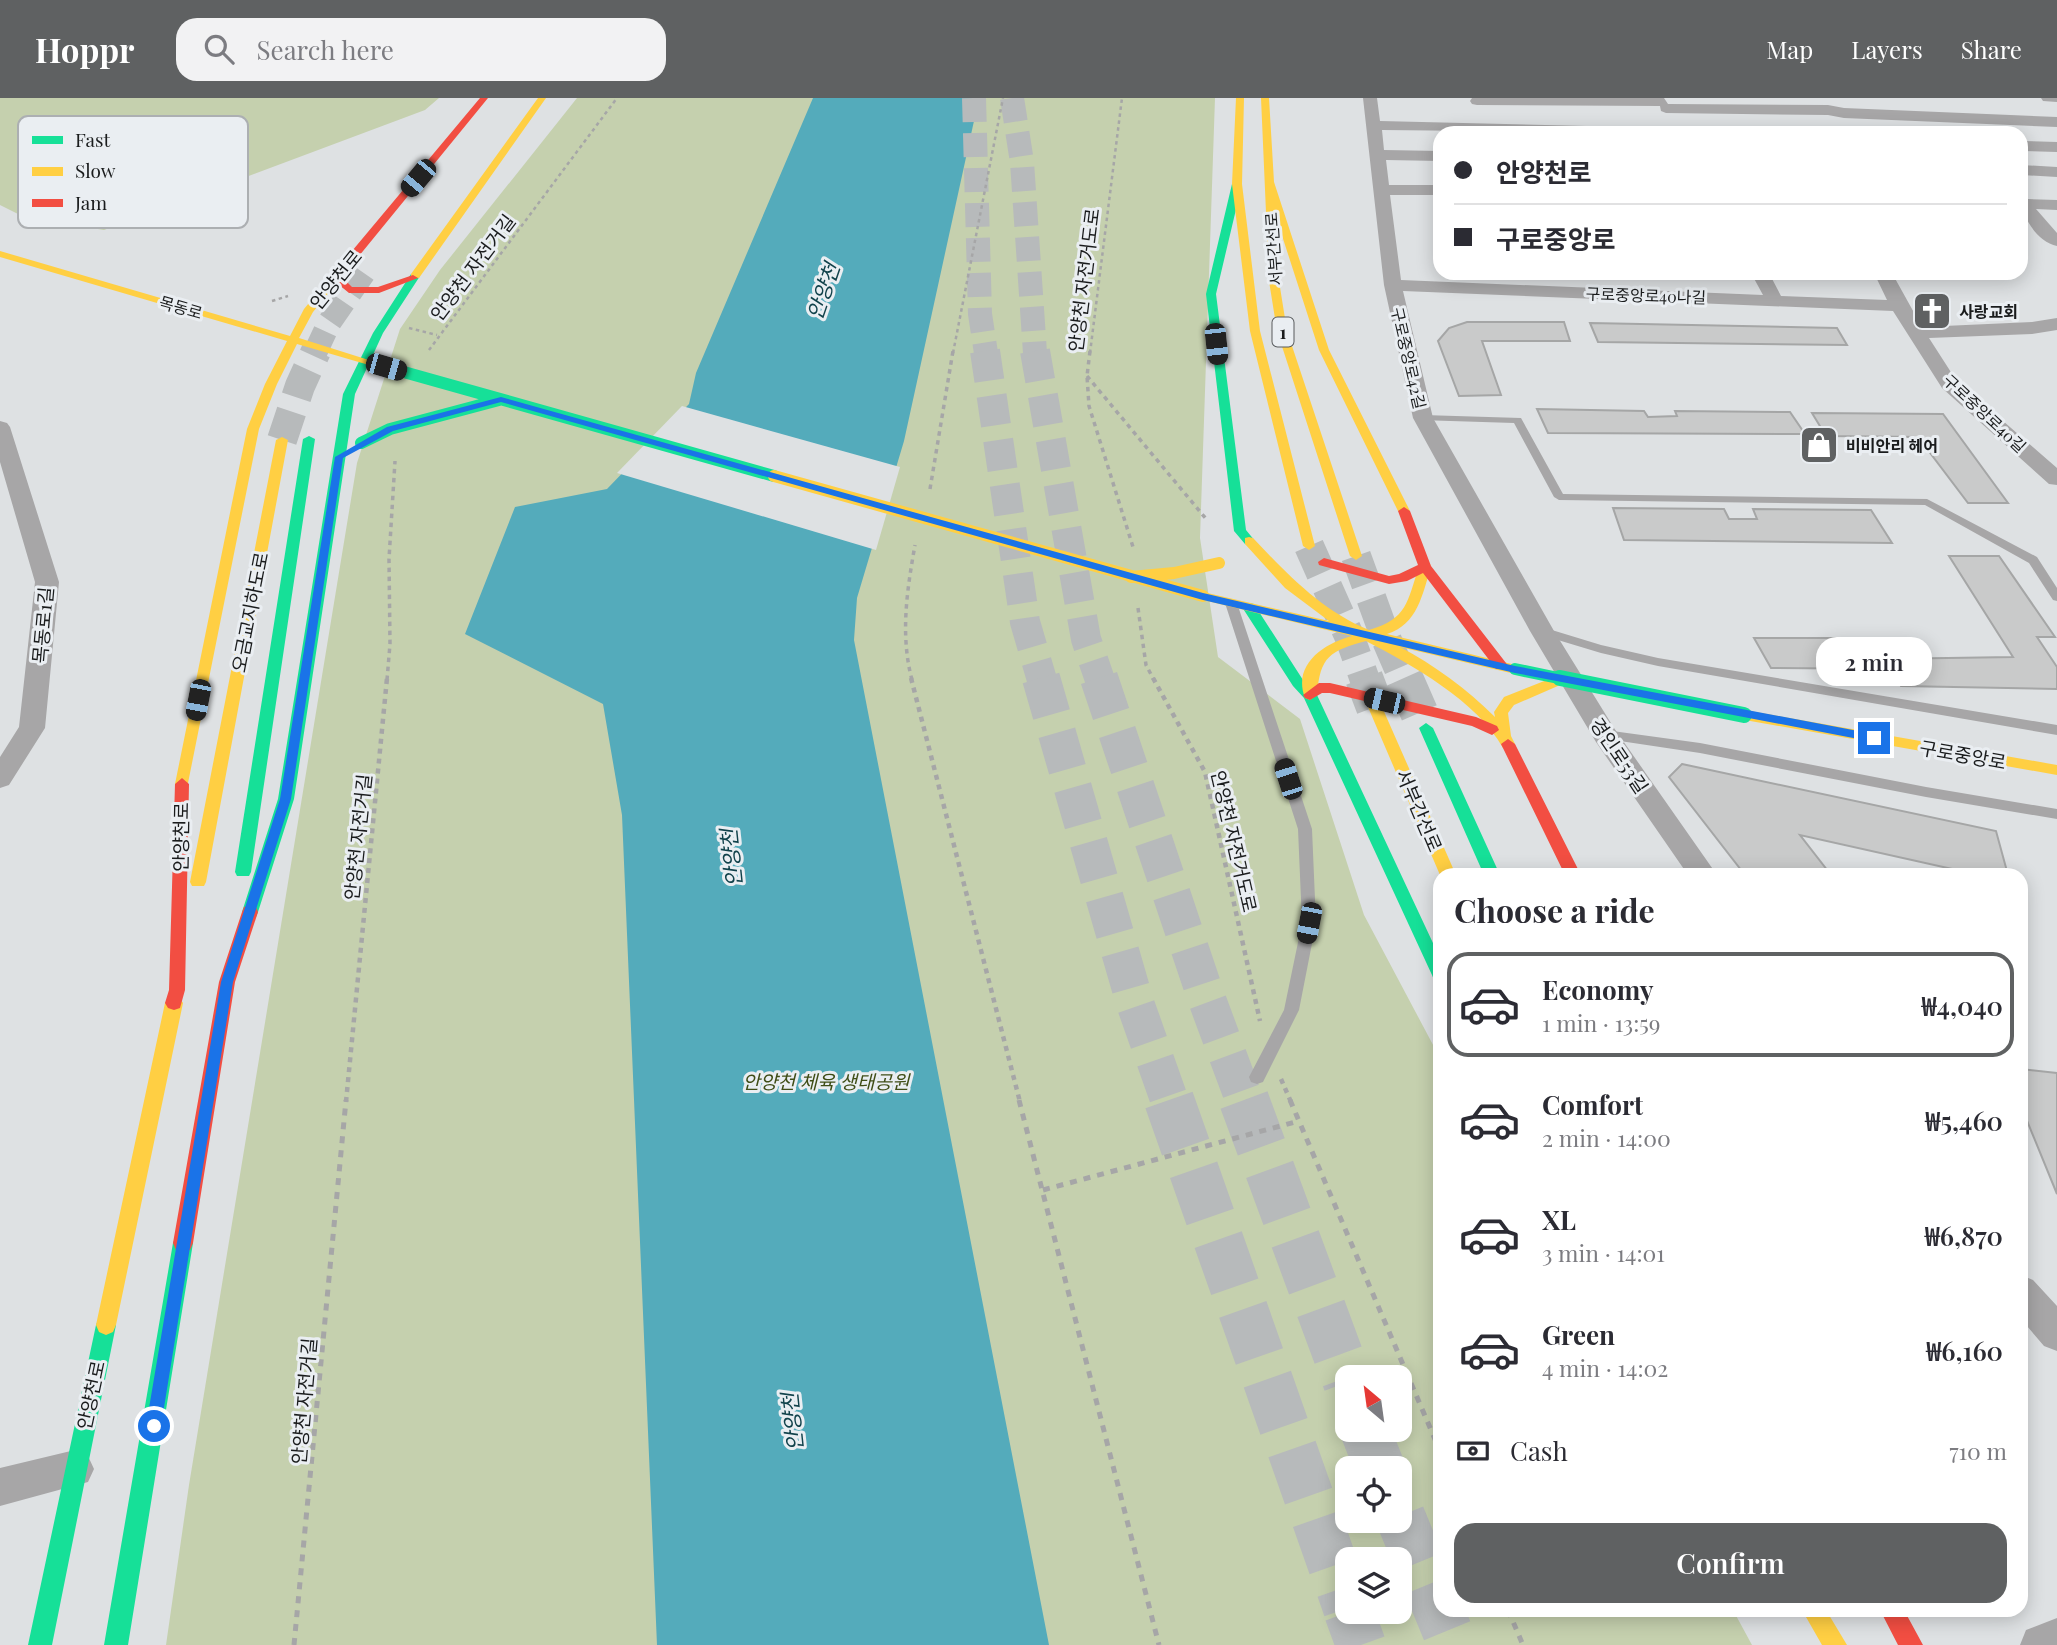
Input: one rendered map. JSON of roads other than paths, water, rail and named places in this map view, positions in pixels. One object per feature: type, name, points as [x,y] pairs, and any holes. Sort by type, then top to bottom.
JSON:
[{"type":"main road","name":"안양천로","points":[[40,1645],[177,990],[182,781],[253,429],[264,394],[308,311],[484,98]]},
{"type":"main road","points":[[416,206],[499,98]]},
{"type":"main road","points":[[507,120],[524,98]]},
{"type":"main road","points":[[117,1645],[227,982],[286,799],[349,394],[362,359],[387,315],[542,98]]},
{"type":"main road","name":"서부간선로","points":[[1240,98],[1237,184],[1255,331],[1305,551],[1389,580],[1402,578],[1426,567]]},
{"type":"main road","name":"서부간선로","points":[[1265,98],[1274,281],[1282,331],[1356,556]]},
{"type":"main road","points":[[1269,182],[1324,350],[1405,512],[1426,567],[1508,668]]},
{"type":"main road","points":[[1131,577],[1174,573],[1230,559],[1240,531],[1210,295],[1237,184]]},
{"type":"main road","name":"목동로","points":[[0,254],[362,359]]},
{"type":"main road","points":[[336,277],[349,290],[379,290],[413,278]]},
{"type":"main road","points":[[253,349],[247,326],[308,311]]},
{"type":"main road","name":"구로중앙로","points":[[362,359],[1231,603],[1562,679],[1744,715],[2057,770]]},
{"type":"main road","points":[[258,372],[264,394]]},
{"type":"main road","points":[[339,457],[390,429],[501,399]]},
{"type":"main road","points":[[253,429],[271,419]]},
{"type":"main road","points":[[330,419],[342,430]]},
{"type":"main road","name":"오금교지하도로","points":[[227,982],[309,439]]},
{"type":"main road","name":"오금교지하도로","points":[[177,990],[282,440]]},
{"type":"main road","points":[[1240,531],[1275,549]]},
{"type":"main road","points":[[1240,531],[1290,585],[1328,615],[1419,662],[1474,705],[1504,736],[1570,868]]},
{"type":"main road","points":[[1310,695],[1310,671],[1325,650],[1392,628],[1404,619],[1426,567]]},
{"type":"main road","points":[[1249,607],[1298,683],[1310,695],[1433,960]]},
{"type":"main road","points":[[1504,736],[1501,712],[1509,701],[1562,679]]},
{"type":"main road","points":[[1310,695],[1319,688],[1330,688],[1476,722],[1504,736]]},
{"type":"main road","name":"서부간선로","points":[[1375,707],[1445,868]]},
{"type":"main road","name":"서부간선로","points":[[1426,728],[1489,868]]},
{"type":"main road","points":[[1817,1617],[1835,1645]]},
{"type":"main road","points":[[1834,1617],[1849,1645]]},
{"type":"main road","points":[[1895,1617],[1911,1645]]},
{"type":"street","name":"구로중앙로42길","points":[[1370,98],[1393,285],[1423,418],[1542,631]]},
{"type":"street","points":[[1843,126],[1842,116],[1851,104],[1850,98]]},
{"type":"street","points":[[1939,98],[1962,126]]},
{"type":"street","points":[[2048,98],[2057,99]]},
{"type":"street","points":[[1477,101],[1663,102],[1956,119],[2057,122]]},
{"type":"street","points":[[1509,101],[1520,126]]},
{"type":"street","points":[[1663,102],[1676,126]]},
{"type":"street","points":[[1373,125],[1433,127]]},
{"type":"street","points":[[2028,146],[2057,147]]},
{"type":"street","points":[[1377,155],[1433,156]]},
{"type":"street","points":[[2028,170],[2057,172]]},
{"type":"street","points":[[1381,190],[1433,190]]},
{"type":"street","points":[[2028,203],[2057,205]]},
{"type":"street","points":[[2028,210],[2053,238]]},
{"type":"street","points":[[1763,280],[1775,301]]},
{"type":"street","name":"구로중앙로40길","points":[[1886,280],[1899,306],[1949,384],[2057,480]]},
{"type":"street","name":"구로중앙로40나길","points":[[1393,285],[1899,306]]},
{"type":"street","points":[[1916,333],[2032,328],[2057,324]]},
{"type":"street","name":"목동로1길","points":[[0,427],[47,582],[32,729],[0,778]]},
{"type":"street","name":"경인로53길","points":[[1542,631],[1605,735],[1698,868]]},
{"type":"street","points":[[2028,1300],[2057,1334]]},
{"type":"street","points":[[0,1487],[75,1469]]},
{"type":"street","points":[[2041,1645],[2057,1639]]},
{"type":"lane","points":[[1423,418],[1517,420],[1559,497],[1927,502],[2033,560],[2057,597]]},
{"type":"lane","points":[[1231,603],[1305,829],[1309,923],[1291,1010],[1257,1077]]},
{"type":"lane","points":[[1542,631],[1591,649],[1682,668],[1924,705],[2057,730]]},
{"type":"lane","points":[[1605,735],[1647,738],[1712,749],[1987,804],[2057,814]]},
{"type":"water","name":"안양천","points":[[813,98],[979,98],[904,441],[857,598],[854,640],[1049,1645],[657,1645],[622,815],[603,704],[465,634],[515,507],[607,489],[689,404],[696,373]]},
{"type":"tunnel","points":[[974,98],[980,314],[986,353]]},
{"type":"tunnel","points":[[1012,98],[1022,162],[1035,353]]},
{"type":"tunnel","points":[[315,353],[329,323],[365,271]]},
{"type":"tunnel","points":[[282,440],[300,386],[316,351]]},
{"type":"tunnel","points":[[985,351],[1025,622],[1042,680]]},
{"type":"tunnel","points":[[1035,351],[1086,639],[1100,680]]},
{"type":"tunnel","points":[[1309,546],[1350,638],[1365,680]]},
{"type":"tunnel","points":[[1356,556],[1404,680]]},
{"type":"tunnel","points":[[1041,678],[1135,1003],[1170,1102]]},
{"type":"tunnel","points":[[1099,678],[1206,997],[1245,1102]]},
{"type":"tunnel","points":[[1364,678],[1375,707]]},
{"type":"tunnel","points":[[1404,678],[1426,728]]},
{"type":"tunnel","points":[[1169,1100],[1335,1571]]},
{"type":"tunnel","points":[[1244,1100],[1342,1365]]},
{"type":"tunnel","points":[[1370,1442],[1375,1456]]},
{"type":"tunnel","points":[[1407,1533],[1433,1596]]},
{"type":"tunnel","points":[[1441,1617],[1453,1645]]},
{"type":"tunnel","points":[[1353,1624],[1361,1645]]},
{"type":"place","name":"사랑교회","points":[[1932,311]]},
{"type":"place","name":"비비안리 헤어","points":[[1819,445]]},
{"type":"park label","name":"안양천 체육 생태공원","points":[[826,1081]]}]
